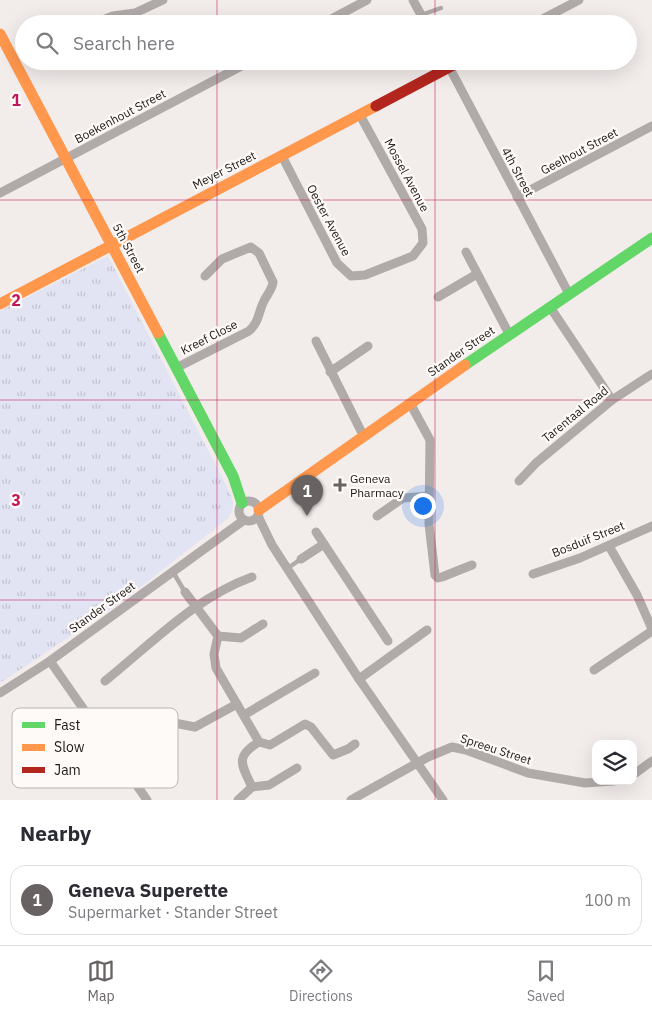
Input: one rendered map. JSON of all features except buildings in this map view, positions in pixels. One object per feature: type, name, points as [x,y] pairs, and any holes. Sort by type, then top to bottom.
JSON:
[{"type":"street","points":[[120,15],[135,13],[163,0]]},
{"type":"street","points":[[339,15],[367,0]]},
{"type":"street","points":[[413,0],[421,15]]},
{"type":"street","points":[[550,15],[579,0]]},
{"type":"street","name":"5th Street","points":[[0,34],[15,55]]},
{"type":"street","name":"5th Street","points":[[24,70],[66,159],[250,511]]},
{"type":"street","name":"Boekenhout Street","points":[[0,193],[234,70]]},
{"type":"street","name":"Meyer Street","points":[[0,304],[360,115],[437,70]]},
{"type":"street","name":"4th Street","points":[[450,70],[569,294]]},
{"type":"street","name":"Mossel Avenue","points":[[360,115],[422,228],[424,237],[422,248]]},
{"type":"street","name":"Geelhout Street","points":[[517,197],[652,126]]},
{"type":"street","name":"Oester Avenue","points":[[282,156],[337,263],[345,273],[351,276],[365,275],[413,256],[422,248]]},
{"type":"street","name":"Stander Street","points":[[0,694],[50,661],[173,572],[250,511],[286,489],[652,238]]},
{"type":"street","name":"Kreef Close","points":[[176,368],[249,331],[256,325],[262,306],[274,282],[259,253],[251,248],[222,259],[206,276]]},
{"type":"street","points":[[466,252],[510,334]]},
{"type":"street","points":[[438,297],[477,274]]},
{"type":"street","points":[[550,307],[612,400]]},
{"type":"street","points":[[316,341],[363,435]]},
{"type":"street","points":[[330,372],[368,346]]},
{"type":"street","name":"Tarentaal Road","points":[[520,481],[536,463],[612,400],[652,374]]},
{"type":"street","points":[[410,403],[430,440],[429,496],[432,556],[435,575],[439,578],[472,565]]},
{"type":"street","points":[[377,516],[403,498],[429,496]]},
{"type":"street","points":[[250,511],[359,679],[443,800]]},
{"type":"street","name":"Bosduif Street","points":[[533,574],[609,546],[652,526]]},
{"type":"street","points":[[316,532],[388,641]]},
{"type":"street","points":[[301,559],[324,544]]},
{"type":"street","points":[[594,670],[652,630],[637,595],[609,546]]},
{"type":"street","points":[[105,681],[197,606],[220,591],[252,577]]},
{"type":"street","points":[[185,592],[218,636],[214,654],[215,665],[259,742],[270,745],[305,724],[311,727],[332,755],[355,744]]},
{"type":"street","points":[[218,636],[241,638],[263,624]]},
{"type":"street","points":[[359,679],[427,630]]},
{"type":"street","points":[[50,661],[81,708]]},
{"type":"street","points":[[244,715],[315,673]]},
{"type":"street","points":[[178,725],[185,727],[198,726],[237,704]]},
{"type":"street","points":[[252,787],[241,762],[246,752],[259,742]]},
{"type":"street","name":"Spreeu Street","points":[[351,800],[445,749],[456,747],[528,773],[592,783]]},
{"type":"street","points":[[637,772],[652,761]]},
{"type":"street","points":[[238,800],[252,787],[269,785],[297,768]]},
{"type":"lane","points":[[421,15],[441,8]]},
{"type":"lane","points":[[287,568],[301,559]]},
{"type":"lane","points":[[173,572],[185,592]]},
{"type":"lane","points":[[388,641],[396,652]]},
{"type":"green space","points":[[108,256],[230,493],[233,507],[226,520],[127,598],[0,683],[0,311]]},
{"type":"traffic: fast","points":[[465,365],[652,238]]},
{"type":"traffic: fast","points":[[158,333],[233,476],[242,503]]},
{"type":"traffic: slow","points":[[0,34],[15,62]]},
{"type":"traffic: slow","points":[[19,70],[158,333]]},
{"type":"traffic: slow","points":[[0,304],[376,106]]},
{"type":"traffic: slow","points":[[259,510],[465,365]]},
{"type":"traffic: jam","points":[[376,106],[444,70]]},
{"type":"place","name":"Geneva Pharmacy","points":[[340,485]]},
{"type":"place","name":"Geneva Superette","points":[[307,516]]}]
